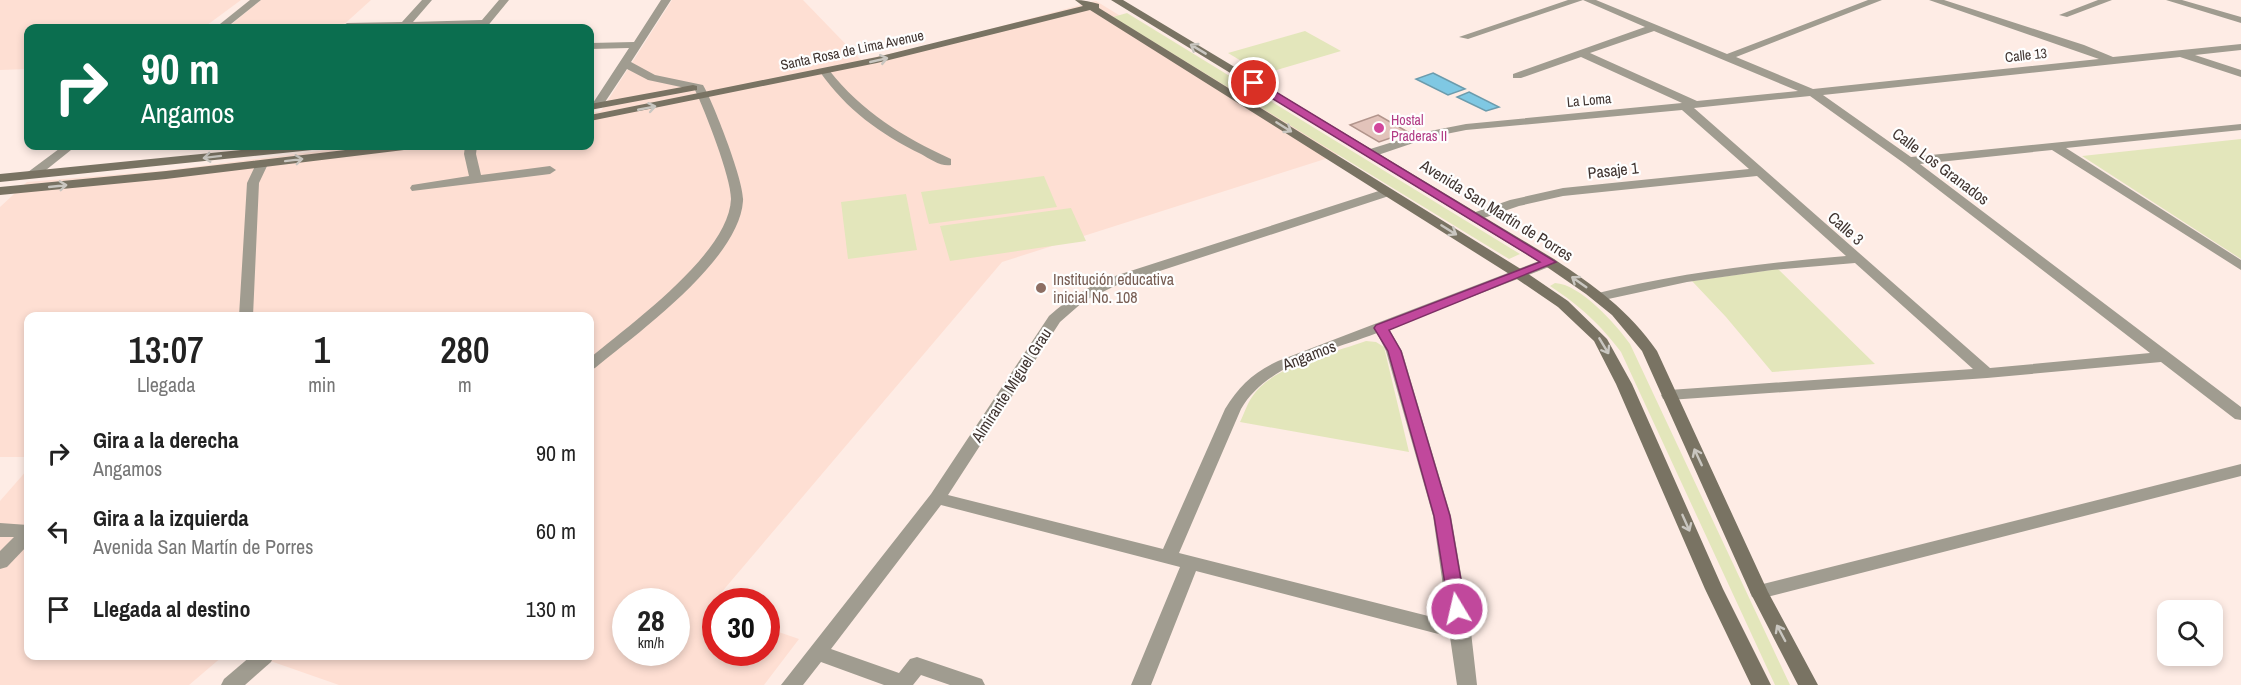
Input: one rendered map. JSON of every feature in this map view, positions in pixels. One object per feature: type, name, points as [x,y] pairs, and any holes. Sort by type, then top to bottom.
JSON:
[{"type":"main road","name":"Santa Rosa de Lima Avenue","points":[[594,117],[1084,2],[1117,0]]},
{"type":"main road","name":"Avenida San Martín de Porres","points":[[1117,0],[1549,262],[1599,297],[1638,333],[1669,395],[1759,592],[1809,685]]},
{"type":"main road","name":"Santa Rosa de Lima Avenue","points":[[594,106],[702,92],[825,72],[949,44],[1084,2]]},
{"type":"main road","points":[[1084,2],[1519,274],[1563,304],[1600,339],[1624,384],[1714,589],[1761,685]]},
{"type":"main road","points":[[0,178],[273,150]]},
{"type":"main road","points":[[0,191],[262,164],[372,150]]},
{"type":"street","points":[[225,24],[256,0]]},
{"type":"street","points":[[405,24],[427,0]]},
{"type":"street","points":[[485,24],[504,0]]},
{"type":"street","points":[[594,105],[626,63],[666,0]]},
{"type":"street","points":[[1464,37],[1578,0]]},
{"type":"street","name":"Calle Los Granados","points":[[1588,0],[1813,93],[1910,161],[2162,357],[2241,415]]},
{"type":"street","points":[[1727,57],[1877,0]]},
{"type":"street","points":[[1934,0],[2080,47],[2113,61]]},
{"type":"street","points":[[2064,15],[2107,0]]},
{"type":"street","points":[[2171,0],[2241,20]]},
{"type":"street","points":[[1517,76],[1655,27]]},
{"type":"street","points":[[594,46],[637,45]]},
{"type":"street","name":"Calle 13","points":[[1813,93],[2241,47]]},
{"type":"street","points":[[1581,53],[1691,106]]},
{"type":"street","points":[[2179,54],[2241,74]]},
{"type":"street","points":[[594,362],[692,277],[718,248],[732,222],[737,199],[702,92],[656,80],[636,71],[626,63]]},
{"type":"street","points":[[825,72],[834,85],[882,130],[946,162]]},
{"type":"street","name":"La Loma","points":[[1371,153],[1429,134],[1456,128],[1813,93]]},
{"type":"street","name":"Calle 3","points":[[1691,106],[1758,172],[1987,374]]},
{"type":"street","points":[[1910,161],[2241,127]]},
{"type":"street","points":[[2056,147],[2241,266]]},
{"type":"street","points":[[32,175],[65,150]]},
{"type":"street","points":[[470,150],[476,178]]},
{"type":"street","points":[[246,312],[253,183],[262,164]]},
{"type":"street","points":[[416,188],[476,178],[550,170]]},
{"type":"street","name":"Pasaje 1","points":[[1475,218],[1515,203],[1563,192],[1758,172]]},
{"type":"street","name":"Almirante Miguel Grau","points":[[791,685],[937,498],[1054,319],[1073,300],[1088,291],[1123,278],[1388,192]]},
{"type":"street","points":[[1599,297],[1687,278],[1772,266],[1857,259]]},
{"type":"street","name":"Angamos","points":[[1168,557],[1233,409],[1245,387],[1283,364],[1549,262]]},
{"type":"street","points":[[1381,328],[1394,351],[1442,516],[1461,632],[1467,685]]},
{"type":"street","points":[[1669,395],[1987,374],[2162,357]]},
{"type":"street","points":[[1759,592],[2241,471]]},
{"type":"street","points":[[937,498],[1461,632]]},
{"type":"street","points":[[0,530],[24,532]]},
{"type":"street","points":[[0,562],[24,536]]},
{"type":"street","points":[[1141,685],[1191,562]]},
{"type":"street","points":[[817,652],[902,684],[917,665],[975,685]]},
{"type":"street","points":[[231,685],[259,660]]},
{"type":"shaded area","points":[[0,0],[241,0],[208,24],[24,24],[24,69],[0,70]]},
{"type":"shaded area","points":[[261,0],[371,0],[344,24],[232,24]]},
{"type":"shaded area","points":[[672,0],[803,0],[861,60],[930,45],[1096,1],[1344,153],[1002,262],[725,588],[702,588],[702,666],[778,666],[764,685],[339,685],[267,660],[594,660],[594,312],[24,312],[24,457],[0,457],[0,207],[27,182],[161,171],[327,150],[594,150],[594,112],[601,111]]},
{"type":"shaded area","points":[[24,474],[24,660],[218,660],[189,685],[0,685],[0,501]]},
{"type":"shaded area","points":[[780,632],[799,639],[780,664]]},
{"type":"green space","points":[[1127,13],[1520,254],[1509,259],[1113,17]]},
{"type":"green space","points":[[1305,31],[1341,51],[1263,74],[1228,53]]},
{"type":"green space","points":[[2241,139],[2241,259],[2082,156]]},
{"type":"green space","points":[[1044,176],[1057,207],[929,224],[921,192]]},
{"type":"green space","points":[[906,194],[917,250],[848,259],[841,202]]},
{"type":"green space","points":[[1071,208],[1086,241],[950,261],[940,226]]},
{"type":"green space","points":[[1778,269],[1875,364],[1772,372],[1692,281]]},
{"type":"green space","points":[[1555,283],[1565,285],[1586,297],[1607,316],[1630,344],[1790,685],[1775,685],[1621,352],[1589,316],[1550,286]]},
{"type":"green space","points":[[1366,341],[1376,342],[1384,347],[1409,452],[1240,422],[1252,397],[1273,377],[1304,362]]},
{"type":"water","points":[[1433,73],[1465,89],[1448,95],[1416,79]]},
{"type":"water","points":[[1469,92],[1499,107],[1486,111],[1457,97]]},
{"type":"building","name":"Hostal Praderas II","points":[[1378,115],[1408,132],[1379,142],[1350,125]]},
{"type":"place","name":"Hostal Praderas II","points":[[1379,128]]},
{"type":"place","name":"Institución educativa inicial No. 108","points":[[1041,288]]},
{"type":"route","points":[[1254,83],[1549,262],[1381,328],[1394,351],[1442,516],[1457,609]]}]
